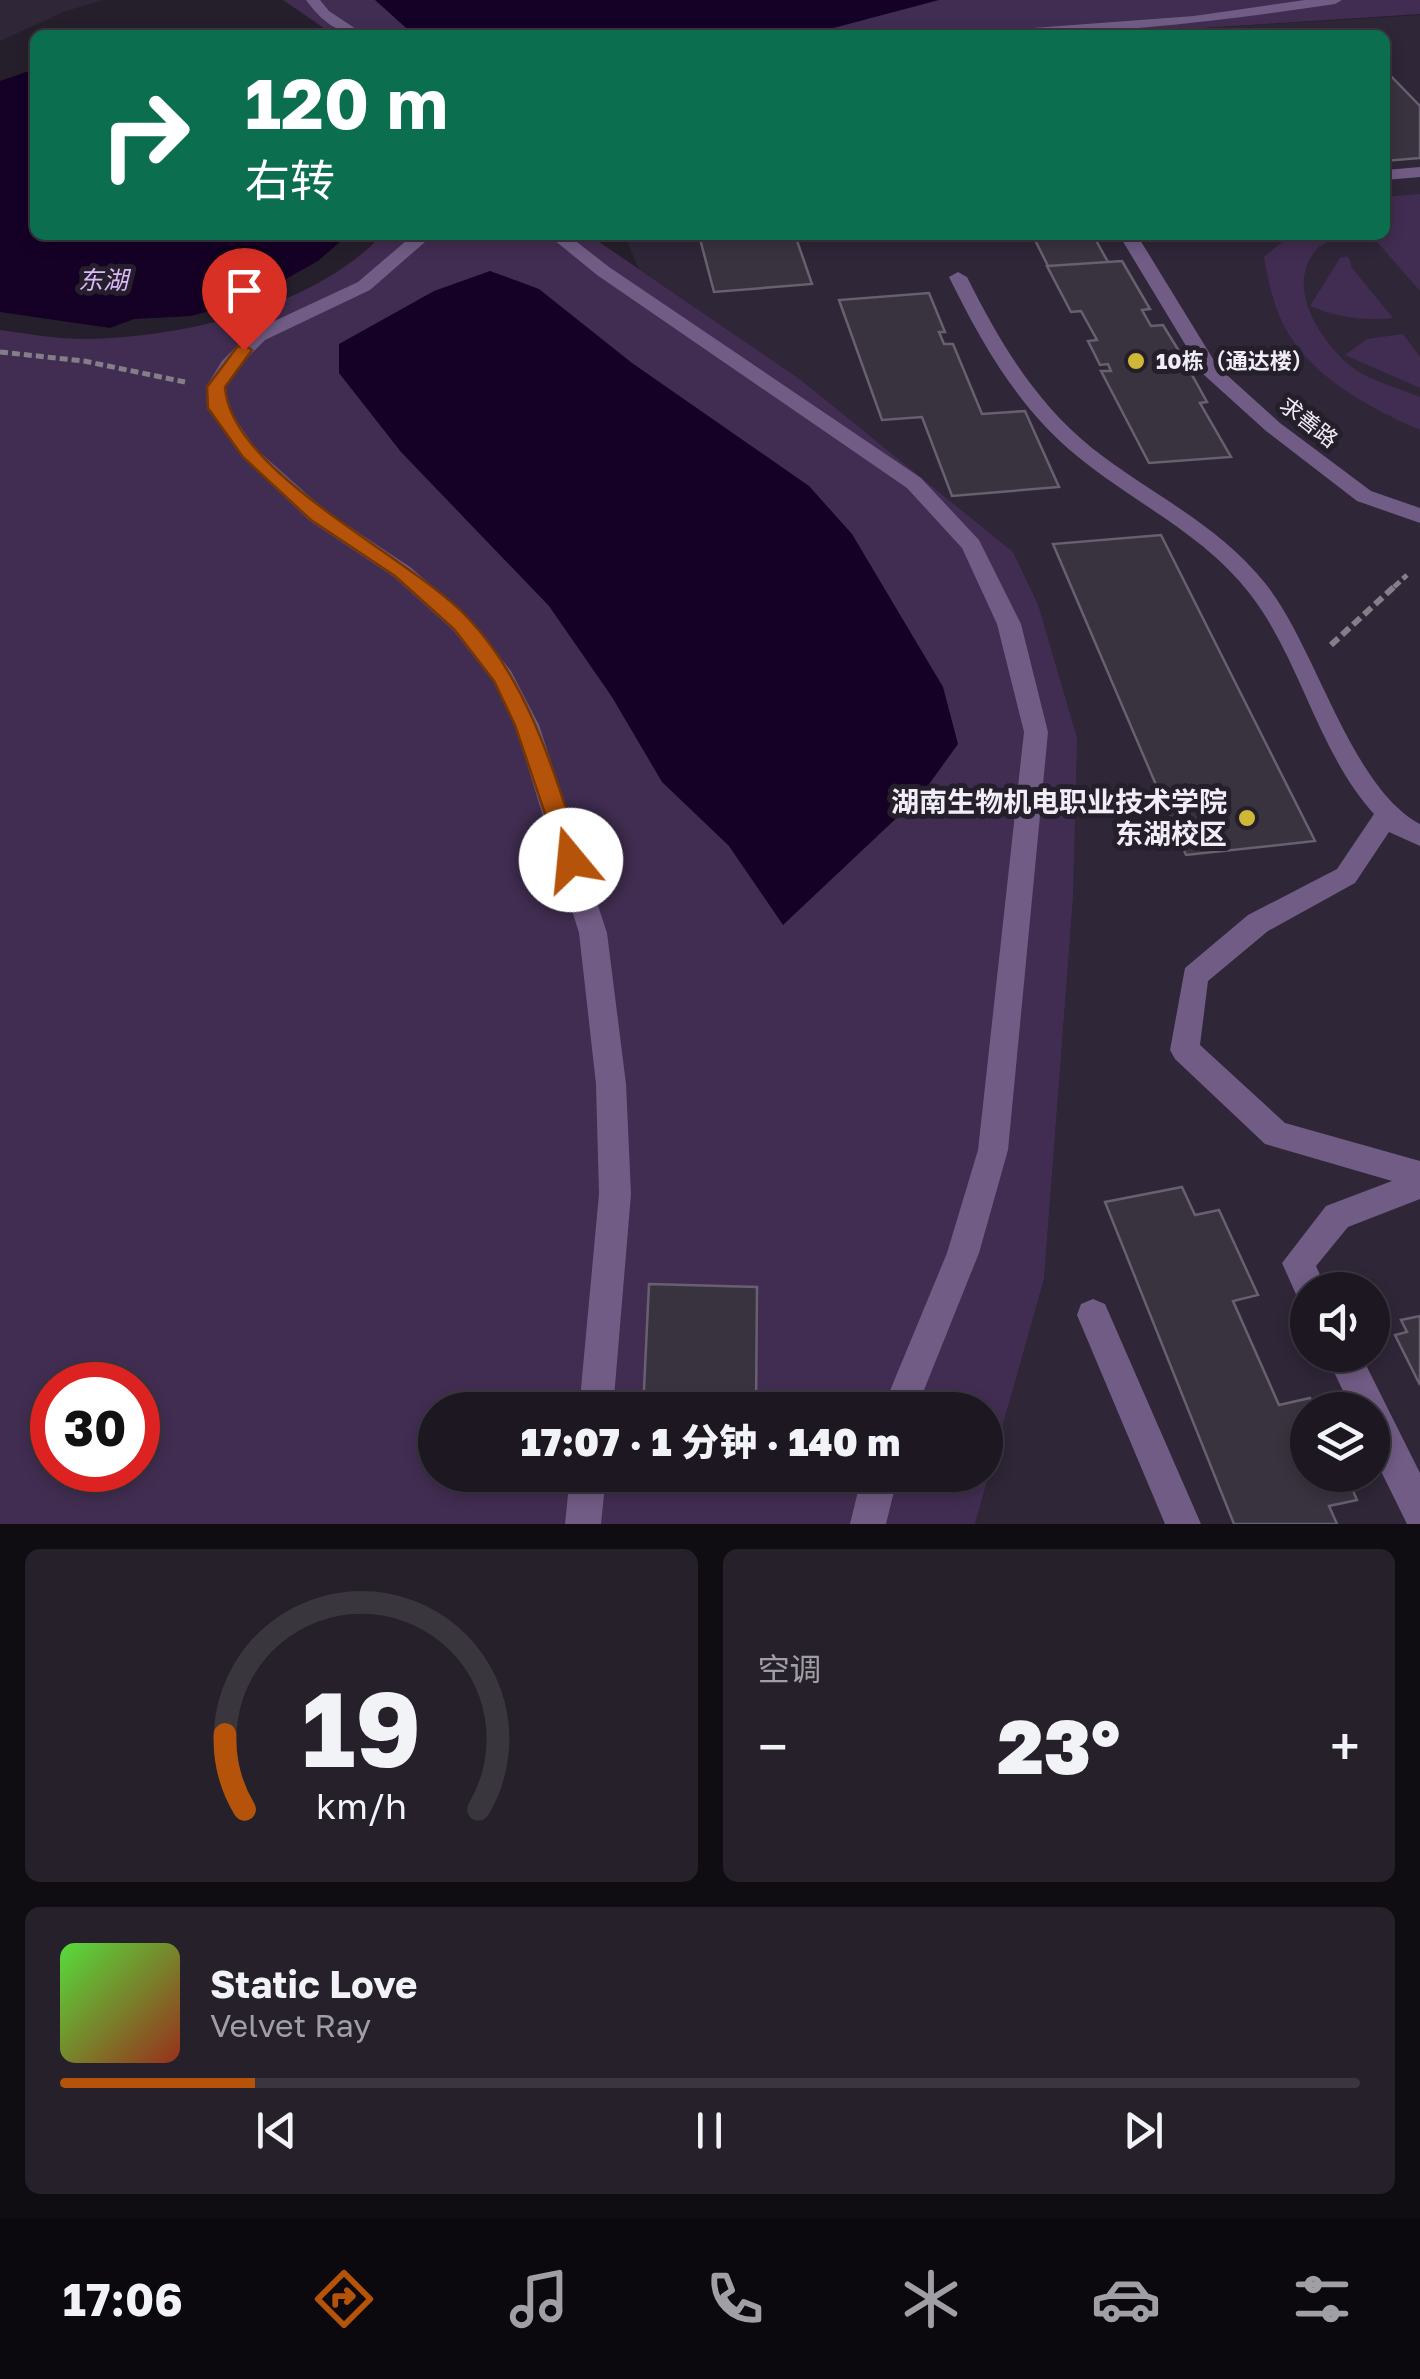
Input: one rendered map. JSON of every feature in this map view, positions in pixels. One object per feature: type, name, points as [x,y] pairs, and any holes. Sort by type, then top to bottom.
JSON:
[{"type":"street","points":[[313,0],[324,14],[350,30]]},
{"type":"street","points":[[1061,30],[1194,20],[1335,0]]},
{"type":"street","points":[[1390,175],[1420,172]]},
{"type":"street","points":[[418,240],[364,286],[258,336],[229,365],[216,387],[217,408],[250,453],[318,516],[402,572],[461,624],[503,678],[526,725],[593,933],[611,1084],[615,1194],[598,1392]]},
{"type":"street","points":[[564,240],[650,304],[914,483],[971,545],[1009,624],[1036,732],[992,1150],[963,1254],[907,1392]]},
{"type":"street","name":"求善路","points":[[1131,240],[1210,370],[1273,427],[1364,496],[1420,516]]},
{"type":"street","points":[[958,276],[983,328],[1030,399],[1084,452],[1206,537],[1261,591],[1370,793],[1408,834],[1420,836]]},
{"type":"street","points":[[1388,812],[1346,876],[1258,923],[1195,976],[1186,1050],[1276,1134],[1420,1174]]},
{"type":"street","points":[[1302,1272],[1298,1264],[1338,1216],[1420,1186]]},
{"type":"street","points":[[1093,1315],[1182,1524]]},
{"type":"street","points":[[1390,1451],[1420,1512]]},
{"type":"street","points":[[583,1524],[586,1492]]},
{"type":"street","points":[[868,1524],[876,1492]]},
{"type":"path","points":[[0,352],[84,360],[216,387]]},
{"type":"path","points":[[1304,672],[1407,575]]},
{"type":"shaded area","points":[[0,0],[104,0],[66,11],[0,41]]},
{"type":"shaded area","points":[[283,0],[1420,0],[1420,14],[1172,30],[327,30]]},
{"type":"shaded area","name":"湖南生物机电职业技术学院 东湖校区","points":[[1420,15],[1420,1524],[975,1524],[984,1492],[1003,1492],[1003,1425],[1044,1279],[1073,899],[1076,737],[1038,604],[1013,552],[801,380],[639,269],[626,240],[1390,240],[1390,30],[1176,30]]},
{"type":"shaded area","points":[[1420,194],[1420,291],[1375,240],[1390,240],[1390,197]]},
{"type":"shaded area","points":[[376,240],[596,240],[801,380],[1013,552],[1038,604],[1077,738],[1073,899],[1044,1279],[1003,1425],[1003,1392],[418,1392],[418,1492],[984,1492],[975,1524],[0,1524],[0,330],[58,338],[129,337],[208,324],[286,299],[322,281]]},
{"type":"shaded area","points":[[1285,240],[1332,240],[1319,248],[1307,264],[1304,280],[1305,295],[1317,327],[1356,370],[1420,397],[1420,430],[1367,404],[1303,354],[1277,310],[1264,257]]},
{"type":"shaded area","points":[[1345,257],[1393,318],[1350,317],[1310,306],[1340,258]]},
{"type":"shaded area","points":[[1403,334],[1420,357],[1420,388],[1345,355],[1367,339]]},
{"type":"water","points":[[375,0],[939,0],[826,30],[408,30]]},
{"type":"water","name":"东湖","points":[[30,71],[30,240],[342,240],[318,261],[248,300],[191,316],[134,319],[110,328],[0,312],[0,81]]},
{"type":"water","points":[[490,271],[539,289],[632,363],[809,486],[852,534],[943,687],[958,744],[922,794],[783,925],[729,846],[662,782],[612,697],[549,606],[401,452],[339,373],[339,344],[434,291]]},
{"type":"building","points":[[1390,75],[1420,106],[1420,158],[1390,161]]},
{"type":"building","points":[[700,240],[797,240],[812,284],[714,292]]},
{"type":"building","points":[[1035,240],[1096,240],[1108,262],[1048,266]]},
{"type":"building","name":"10栋（通达楼）","points":[[1122,261],[1150,309],[1142,310],[1151,326],[1163,325],[1182,356],[1171,357],[1177,367],[1187,366],[1207,402],[1200,403],[1231,457],[1149,463],[1101,371],[1111,371],[1108,364],[1100,365],[1088,341],[1097,340],[1081,311],[1071,312],[1047,266]]},
{"type":"building","points":[[929,293],[945,332],[939,332],[944,344],[953,344],[982,414],[1025,411],[1059,487],[952,496],[922,417],[882,420],[839,300]]},
{"type":"building","points":[[1161,535],[1315,841],[1186,855],[1053,544]]},
{"type":"building","points":[[1182,1187],[1195,1215],[1219,1210],[1258,1295],[1233,1301],[1279,1405],[1290,1403],[1290,1492],[1353,1492],[1357,1500],[1329,1506],[1337,1524],[1234,1524],[1105,1202]]},
{"type":"building","points":[[649,1284],[757,1287],[756,1392],[644,1392]]},
{"type":"building","points":[[1420,1316],[1420,1385],[1395,1335],[1407,1332],[1401,1320]]},
{"type":"place","name":"10栋（通达楼）","points":[[1136,361]]},
{"type":"place","name":"湖南生物机电职业技术学院 东湖校区","points":[[1247,818]]},
{"type":"route","points":[[244,350],[216,387],[217,408],[250,453],[318,516],[402,572],[461,624],[503,678],[526,725],[571,860]]}]
